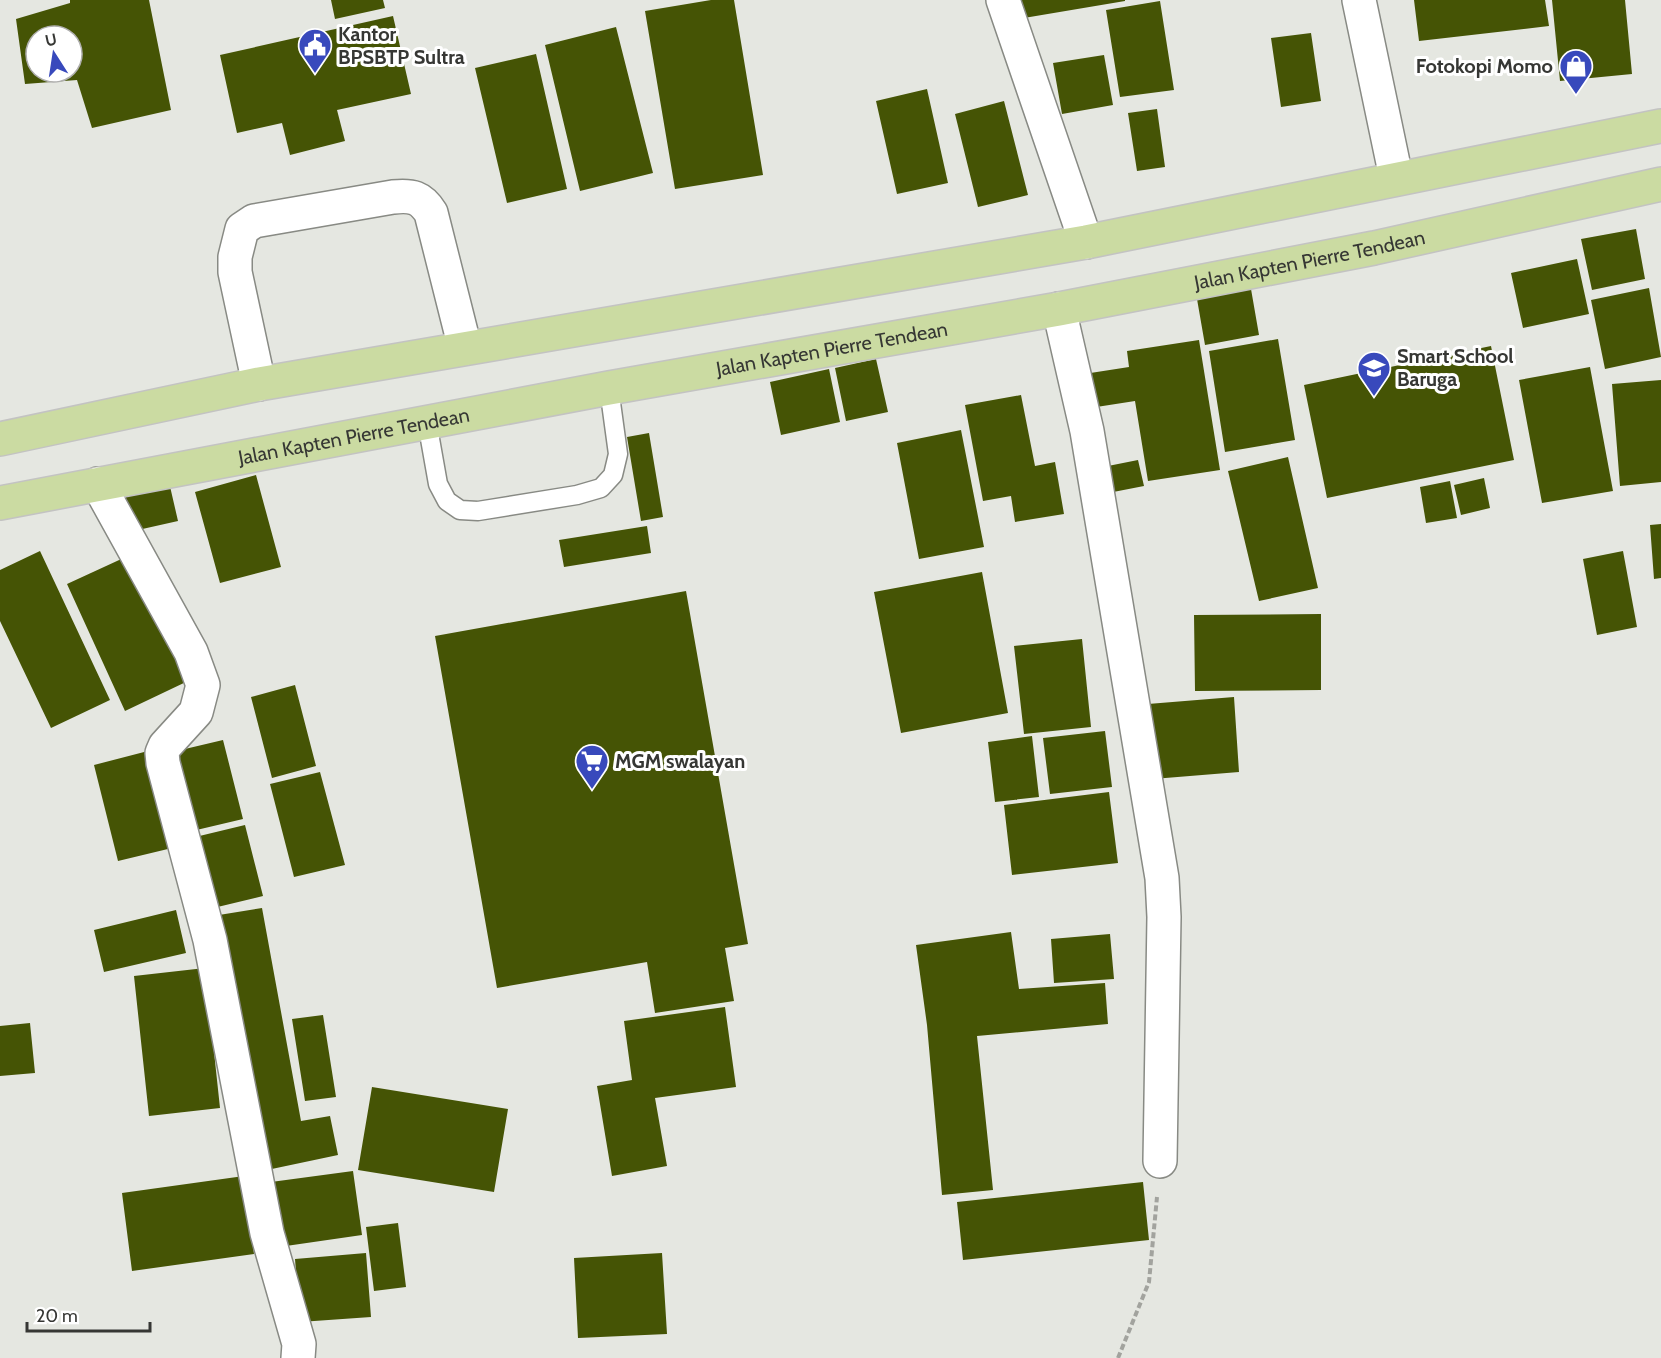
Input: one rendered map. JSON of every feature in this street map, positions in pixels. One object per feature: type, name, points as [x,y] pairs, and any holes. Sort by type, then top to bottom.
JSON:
[{"type":"highway","points":[[0,439],[259,384],[1086,242],[1396,177],[1661,126]]},
{"type":"highway","name":"Jalan Kapten Pierre Tendean","points":[[0,503],[609,387],[1059,309],[1374,248],[1661,184]]},
{"type":"street","points":[[1003,0],[1086,242]]},
{"type":"street","points":[[1359,0],[1396,177]]},
{"type":"street","points":[[259,384],[236,272],[235,257],[243,229],[254,221],[393,197],[410,195],[423,201],[431,213],[465,348]]},
{"type":"street","points":[[1059,309],[1088,430],[1162,878],[1164,917],[1160,1161]]},
{"type":"street","points":[[98,484],[191,652],[203,685],[196,712],[165,746],[163,763],[210,940],[267,1233],[299,1344],[298,1358]]},
{"type":"lane","points":[[427,422],[438,484],[447,501],[460,510],[477,511],[577,495],[601,488],[613,475],[618,454],[609,387]]},
{"type":"path","points":[[1118,1358],[1149,1282],[1160,1161]]},
{"type":"building","points":[[70,0],[149,0],[171,110],[92,128],[78,84],[84,84],[84,24],[24,24],[24,77],[16,19],[70,3]]},
{"type":"building","points":[[331,0],[383,0],[385,8],[335,19]]},
{"type":"building","points":[[711,0],[734,0],[763,175],[675,189],[645,11]]},
{"type":"building","points":[[1015,0],[1125,0],[1125,1],[1018,19]]},
{"type":"building","points":[[1414,0],[1545,0],[1549,26],[1419,41]]},
{"type":"building","points":[[1552,0],[1625,0],[1632,74],[1560,81]]},
{"type":"building","points":[[1160,1],[1174,90],[1120,97],[1106,10]]},
{"type":"building","name":"Kantor BPSBTP Sultra","points":[[393,16],[411,94],[337,110],[345,141],[290,155],[282,123],[237,133],[220,55]]},
{"type":"building","points":[[616,27],[653,173],[580,191],[545,45]]},
{"type":"building","points":[[1311,33],[1321,101],[1281,107],[1271,38]]},
{"type":"building","points":[[536,54],[567,189],[507,203],[475,68]]},
{"type":"building","points":[[1104,55],[1113,105],[1062,114],[1053,63]]},
{"type":"building","points":[[927,89],[948,183],[897,194],[876,101]]},
{"type":"building","points":[[1004,101],[1028,195],[978,207],[955,114]]},
{"type":"building","points":[[1157,109],[1165,167],[1137,171],[1128,113]]},
{"type":"building","points":[[1636,229],[1645,279],[1592,290],[1581,239]]},
{"type":"building","points":[[1577,259],[1589,314],[1523,328],[1511,273]]},
{"type":"building","points":[[1649,288],[1661,357],[1605,369],[1591,300]]},
{"type":"building","points":[[1251,289],[1259,335],[1205,345],[1197,299]]},
{"type":"building","points":[[1278,339],[1295,440],[1225,452],[1209,351]]},
{"type":"building","points":[[1199,340],[1220,470],[1148,481],[1135,401],[1090,408],[1084,374],[1129,367],[1127,351]]},
{"type":"building","points":[[1491,346],[1514,460],[1327,498],[1304,385]]},
{"type":"building","points":[[876,359],[888,412],[846,421],[835,368]]},
{"type":"building","points":[[1590,367],[1613,491],[1542,503],[1519,380]]},
{"type":"building","points":[[829,369],[840,422],[781,435],[770,382]]},
{"type":"building","points":[[1661,380],[1661,482],[1620,486],[1612,384]]},
{"type":"building","points":[[1021,395],[1035,466],[1055,462],[1064,514],[1015,522],[1011,496],[983,501],[965,405]]},
{"type":"building","points":[[961,430],[984,547],[919,559],[897,443]]},
{"type":"building","points":[[649,433],[663,517],[641,521],[627,437]]},
{"type":"building","points":[[1288,457],[1318,588],[1259,601],[1228,471]]},
{"type":"building","points":[[1138,460],[1144,486],[1103,494],[1098,468]]},
{"type":"building","points":[[256,475],[281,567],[220,583],[195,492]]},
{"type":"building","points":[[1484,478],[1490,508],[1461,515],[1454,485]]},
{"type":"building","points":[[1450,481],[1457,518],[1426,523],[1420,487]]},
{"type":"building","points":[[169,482],[178,521],[129,532],[120,493]]},
{"type":"building","points":[[1661,524],[1661,578],[1654,579],[1650,525]]},
{"type":"building","points":[[647,526],[651,553],[564,567],[559,540]]},
{"type":"building","points":[[40,551],[110,700],[51,728],[0,621],[0,570]]},
{"type":"building","points":[[1623,551],[1637,627],[1597,635],[1583,559]]},
{"type":"building","points":[[130,555],[188,681],[125,711],[67,584]]},
{"type":"building","points":[[982,572],[1008,713],[901,733],[874,592]]},
{"type":"building","name":"MGM swalayan","points":[[686,591],[748,944],[725,948],[734,1001],[655,1013],[647,962],[497,988],[435,636]]},
{"type":"building","points":[[1321,614],[1321,690],[1195,691],[1194,615]]},
{"type":"building","points":[[1082,639],[1091,727],[1024,734],[1014,646]]},
{"type":"building","points":[[295,685],[316,766],[272,778],[251,697]]},
{"type":"building","points":[[1234,697],[1239,772],[1153,779],[1148,704]]},
{"type":"building","points":[[1105,731],[1112,787],[1050,794],[1043,738]]},
{"type":"building","points":[[1032,736],[1039,797],[995,802],[988,742]]},
{"type":"building","points":[[223,740],[243,819],[188,832],[168,753]]},
{"type":"building","points":[[148,751],[172,848],[118,861],[94,765]]},
{"type":"building","points":[[320,772],[345,865],[294,877],[270,784]]},
{"type":"building","points":[[1109,792],[1118,863],[1012,875],[1004,805]]},
{"type":"building","points":[[245,825],[263,896],[205,910],[187,839]]},
{"type":"building","points":[[262,908],[301,1121],[330,1116],[338,1155],[267,1170],[219,915]]},
{"type":"building","points":[[176,910],[186,953],[104,972],[94,930]]},
{"type":"building","points":[[1011,932],[1019,989],[1105,983],[1108,1024],[977,1036],[993,1190],[942,1195],[927,1025],[916,945]]},
{"type":"building","points":[[1110,934],[1114,979],[1054,983],[1051,939]]},
{"type":"building","points":[[205,968],[220,1108],[149,1116],[134,976]]},
{"type":"building","points":[[725,1007],[736,1087],[655,1098],[667,1166],[612,1176],[597,1086],[632,1080],[624,1021]]},
{"type":"building","points":[[323,1015],[336,1097],[305,1101],[292,1019]]},
{"type":"building","points":[[30,1023],[35,1073],[0,1076],[0,1026]]},
{"type":"building","points":[[372,1087],[508,1109],[494,1192],[358,1170]]},
{"type":"building","points":[[353,1171],[362,1235],[279,1247],[271,1182]]},
{"type":"building","points":[[244,1176],[254,1254],[132,1271],[122,1193]]},
{"type":"building","points":[[1143,1182],[1149,1240],[963,1260],[957,1202]]},
{"type":"building","points":[[398,1223],[406,1287],[374,1291],[366,1227]]},
{"type":"building","points":[[366,1253],[371,1317],[300,1322],[295,1259]]},
{"type":"building","points":[[662,1253],[667,1334],[578,1338],[574,1258]]},
{"type":"place","name":"Kantor BPSBTP Sultra","points":[[315,74]]},
{"type":"place","name":"Fotokopi Momo","points":[[1576,95]]},
{"type":"place","name":"Smart School Baruga","points":[[1374,397]]},
{"type":"place","name":"MGM swalayan","points":[[592,790]]}]
